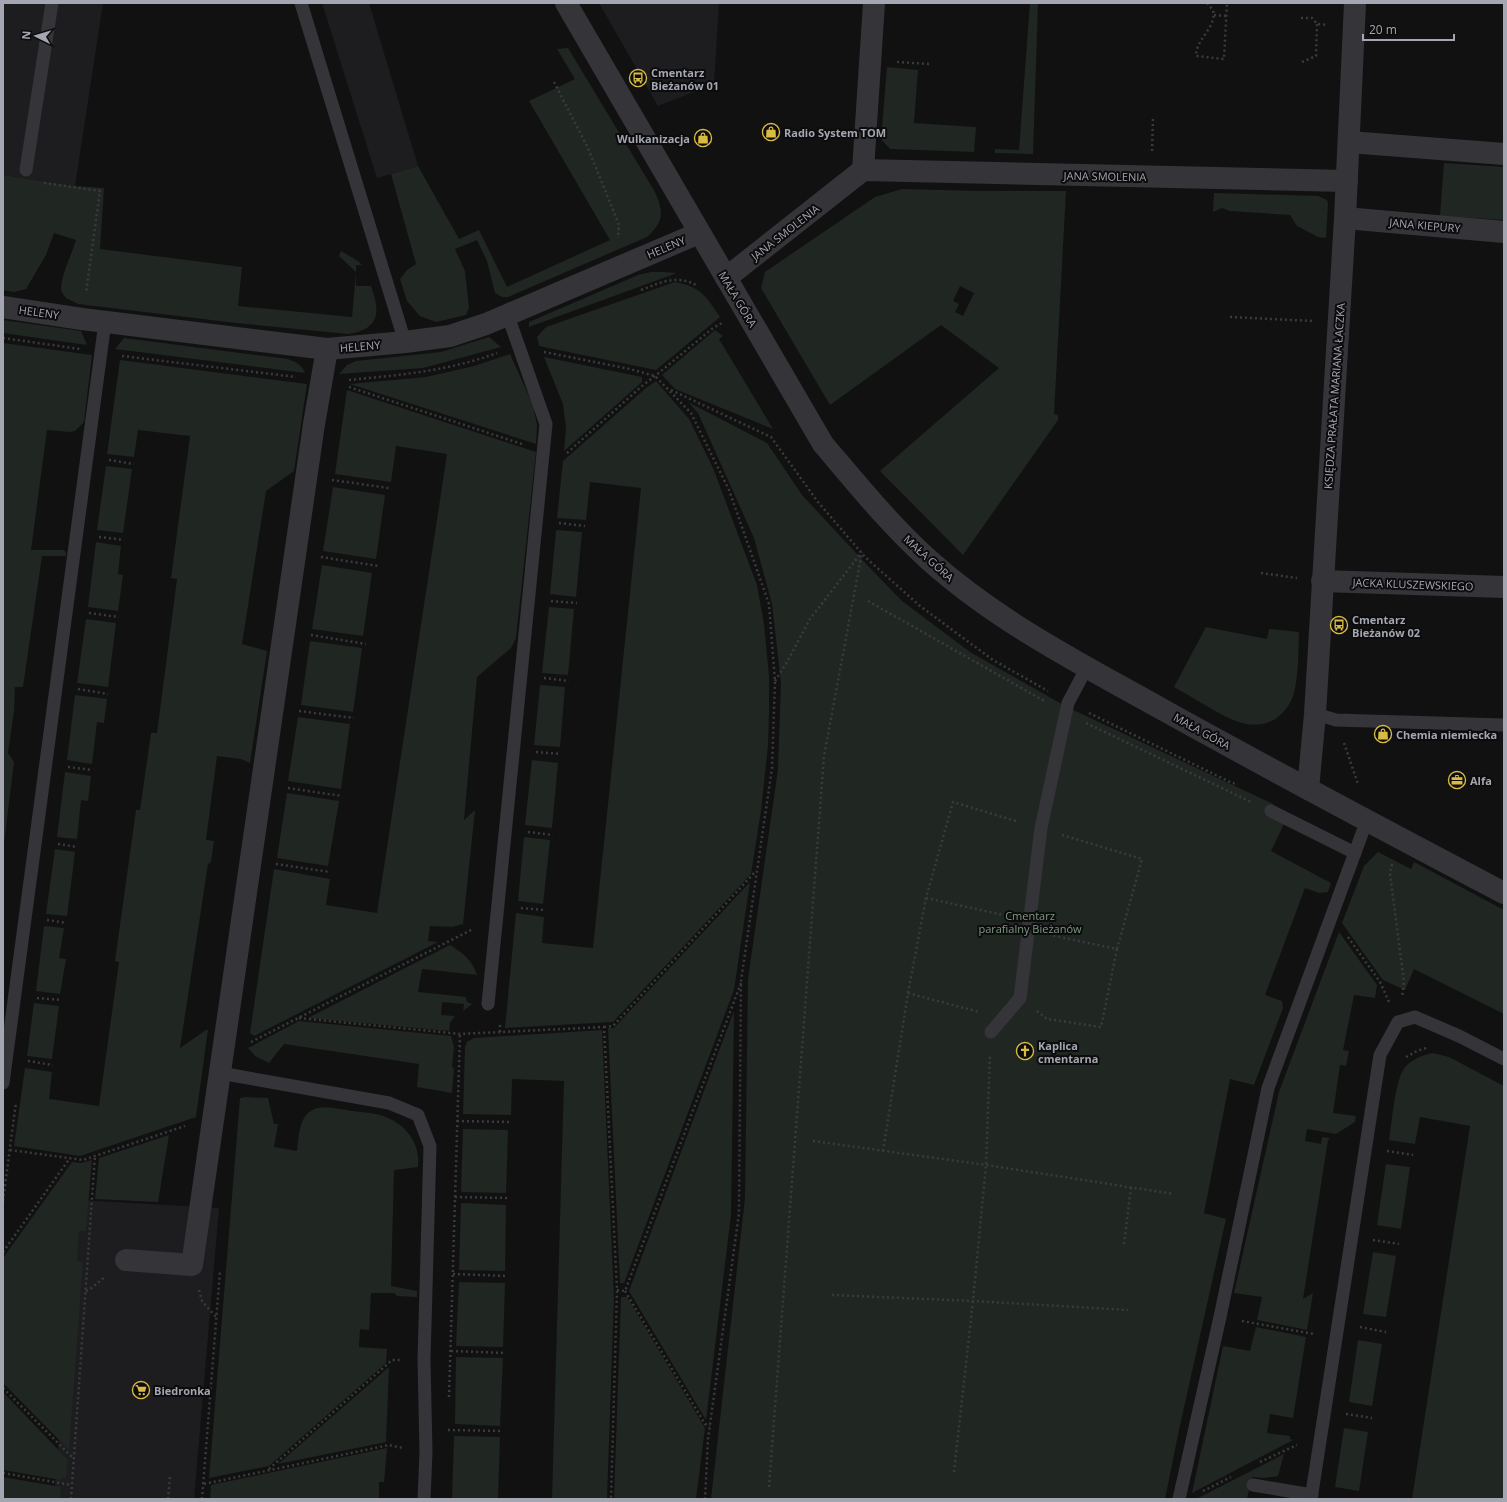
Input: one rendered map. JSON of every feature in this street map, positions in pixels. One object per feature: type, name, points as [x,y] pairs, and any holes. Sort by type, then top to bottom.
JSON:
[{"type":"street","name":"MAŁA GÓRA","points":[[566,3],[823,444],[872,503],[928,560],[1004,618],[1058,652],[1308,789],[1504,893]]},
{"type":"street","points":[[863,170],[874,3]]},
{"type":"street","name":"KSIĘDZA PRAŁATA MARIANA ŁACZKA","points":[[1308,789],[1316,714],[1313,580],[1345,218],[1355,3]]},
{"type":"street","points":[[1349,142],[1504,154]]},
{"type":"street","name":"JANA SMOLENIA","points":[[726,278],[863,170],[1347,181]]},
{"type":"street","name":"JANA KIEPURY","points":[[1345,218],[1504,232]]},
{"type":"street","name":"HELENY","points":[[3,307],[82,319],[327,349],[405,342],[450,336],[508,316],[699,233]]},
{"type":"street","points":[[126,1260],[192,1265],[229,1074],[310,448],[327,349]]},
{"type":"street","name":"JACKA KLUSZEWSKIEGO","points":[[1313,580],[1504,587]]},
{"type":"lane","points":[[26,170],[52,3]]},
{"type":"lane","points":[[301,3],[405,342]]},
{"type":"lane","points":[[488,1004],[546,424],[508,316]]},
{"type":"lane","points":[[3,1083],[106,322]]},
{"type":"lane","points":[[991,1032],[1020,998],[1041,828],[1068,703],[1087,667]]},
{"type":"lane","points":[[1316,714],[1336,720],[1504,725]]},
{"type":"lane","points":[[1271,811],[1355,853]]},
{"type":"lane","points":[[1180,1499],[1268,1088],[1367,820]]},
{"type":"lane","points":[[1253,1485],[1312,1497],[1380,1055],[1398,1022],[1415,1017],[1504,1058]]},
{"type":"lane","points":[[229,1074],[389,1103],[418,1115],[430,1146],[424,1360],[426,1452],[424,1499]]},
{"type":"path","points":[[1207,3],[1213,10],[1213,20],[1197,46],[1196,56],[1224,58],[1227,3]]},
{"type":"path","points":[[1214,15],[1226,16]]},
{"type":"path","points":[[1301,18],[1312,18],[1317,24],[1316,56],[1302,62]]},
{"type":"path","points":[[1317,24],[1328,25]]},
{"type":"path","points":[[894,62],[930,64]]},
{"type":"path","points":[[554,82],[588,148],[619,225],[617,246],[622,266]]},
{"type":"path","points":[[1152,152],[1153,117]]},
{"type":"path","points":[[40,183],[100,191],[82,319]]},
{"type":"path","points":[[1230,317],[1317,322]]},
{"type":"path","points":[[348,386],[543,451],[557,462],[642,386],[713,328],[727,322]]},
{"type":"path","points":[[542,351],[630,369],[656,376],[690,413],[729,490],[769,604],[775,681],[772,768],[741,981],[739,1213],[710,1426],[705,1499]]},
{"type":"path","points":[[103,459],[134,464]]},
{"type":"path","points":[[328,480],[390,488]]},
{"type":"path","points":[[557,523],[585,526]]},
{"type":"path","points":[[92,536],[124,540]]},
{"type":"path","points":[[769,1487],[824,756],[862,552],[810,619],[775,681]]},
{"type":"path","points":[[317,556],[378,566]]},
{"type":"path","points":[[1261,573],[1313,580]]},
{"type":"path","points":[[549,601],[577,604]]},
{"type":"path","points":[[82,612],[119,617]]},
{"type":"path","points":[[305,634],[366,644]]},
{"type":"path","points":[[542,678],[569,681]]},
{"type":"path","points":[[72,688],[108,694]]},
{"type":"path","points":[[293,710],[354,718]]},
{"type":"path","points":[[534,752],[561,754]]},
{"type":"path","points":[[62,766],[92,770]]},
{"type":"path","points":[[282,787],[342,796]]},
{"type":"path","points":[[883,1151],[908,993],[926,898],[953,802],[1142,859],[1117,949]]},
{"type":"path","points":[[526,832],[553,835]]},
{"type":"path","points":[[51,843],[77,847]]},
{"type":"path","points":[[1393,862],[1390,874],[1404,982],[1398,1022]]},
{"type":"path","points":[[270,863],[330,872]]},
{"type":"path","points":[[299,1018],[460,1034],[613,1026],[757,871]]},
{"type":"path","points":[[519,907],[546,910]]},
{"type":"path","points":[[1332,916],[1380,982],[1398,1022],[1409,1055]]},
{"type":"path","points":[[229,1074],[242,1047],[496,917]]},
{"type":"path","points":[[41,919],[67,923]]},
{"type":"path","points":[[626,1291],[741,981]]},
{"type":"path","points":[[908,993],[1003,1019]]},
{"type":"path","points":[[31,997],[62,1000]]},
{"type":"path","points":[[1020,998],[1047,1019],[1101,1027]]},
{"type":"path","points":[[604,1027],[617,1290],[611,1499]]},
{"type":"path","points":[[954,1472],[986,1165],[991,1032]]},
{"type":"path","points":[[449,1398],[460,1034]]},
{"type":"path","points":[[1403,1060],[1409,1055],[1426,1048],[1431,1048]]},
{"type":"path","points":[[22,1060],[53,1065]]},
{"type":"path","points":[[457,1121],[511,1122]]},
{"type":"path","points":[[10,1150],[83,1160],[188,1125]]},
{"type":"path","points":[[813,1141],[986,1165],[1174,1194]]},
{"type":"path","points":[[1380,1150],[1413,1155]]},
{"type":"path","points":[[71,1499],[95,1155]]},
{"type":"path","points":[[3,1252],[71,1158]]},
{"type":"path","points":[[1124,1244],[1131,1187]]},
{"type":"path","points":[[455,1197],[509,1198]]},
{"type":"path","points":[[1367,1239],[1399,1244]]},
{"type":"path","points":[[202,1499],[221,1263]]},
{"type":"path","points":[[192,1265],[202,1301],[216,1318]]},
{"type":"path","points":[[453,1274],[507,1276]]},
{"type":"path","points":[[617,1290],[626,1291]]},
{"type":"path","points":[[626,1291],[705,1424],[710,1426]]},
{"type":"path","points":[[832,1295],[1128,1310]]},
{"type":"path","points":[[1220,1316],[1336,1338]]},
{"type":"path","points":[[1353,1326],[1386,1332]]},
{"type":"path","points":[[451,1351],[505,1353]]},
{"type":"path","points":[[269,1470],[392,1360],[424,1360]]},
{"type":"path","points":[[3,1388],[73,1459]]},
{"type":"path","points":[[1340,1414],[1372,1418]]},
{"type":"path","points":[[448,1437],[448,1430],[502,1431]]},
{"type":"path","points":[[204,1484],[390,1445],[426,1452]]},
{"type":"path","points":[[3,1473],[72,1485]]},
{"type":"path","points":[[168,1499],[170,1477]]},
{"type":"shaded area","points":[[3,3],[103,3],[75,186],[3,175]]},
{"type":"shaded area","points":[[322,3],[369,3],[418,166],[377,178]]},
{"type":"shaded area","points":[[599,3],[719,3],[714,84],[658,106]]},
{"type":"shaded area","points":[[78,1200],[219,1208],[194,1499],[54,1499]]},
{"type":"green space","points":[[1030,3],[1038,3],[1033,154],[995,153],[995,149],[1019,150]]},
{"type":"green space","points":[[568,48],[655,192],[661,211],[661,216],[657,226],[647,237],[508,297],[502,297],[495,293],[487,261],[477,240],[455,249],[465,271],[469,308],[466,315],[436,322],[420,316],[407,301],[400,279],[407,270],[416,264],[391,174],[418,166],[459,239],[479,230],[507,287],[610,240],[529,101],[575,79],[557,49]]},
{"type":"green space","points":[[887,67],[918,70],[914,123],[976,127],[974,152],[890,149],[881,139]]},
{"type":"green space","points":[[1444,163],[1504,167],[1504,220],[1440,216]]},
{"type":"green space","points":[[3,175],[75,186],[104,188],[100,249],[242,267],[238,306],[352,317],[356,272],[356,286],[371,286],[376,304],[376,316],[369,326],[361,331],[348,334],[236,323],[78,304],[66,298],[61,291],[64,272],[76,240],[54,233],[46,255],[26,289],[14,292],[3,290]]},
{"type":"green space","points":[[902,189],[1066,191],[1054,414],[1058,415],[1058,420],[963,555],[880,471],[999,368],[941,325],[830,405],[761,288],[765,272],[875,197]],"holes":[[[960,286],[974,293],[963,316],[955,312],[959,304],[953,301]]]},
{"type":"green space","points":[[1214,193],[1318,196],[1327,200],[1328,203],[1326,238],[1318,237],[1297,226],[1290,215],[1230,211],[1222,208],[1213,212]]},
{"type":"green space","points":[[341,251],[362,265],[356,265],[356,272],[339,256]]},
{"type":"green space","points":[[651,272],[677,273],[529,327],[529,322],[638,275]]},
{"type":"green space","points":[[675,282],[697,290],[711,303],[720,317],[656,370],[539,346],[537,337],[546,327]]},
{"type":"green space","points":[[3,320],[81,331],[87,345],[3,333]]},
{"type":"green space","points":[[715,330],[723,336],[719,339],[773,429],[675,389],[662,375]]},
{"type":"green space","points":[[489,337],[501,347],[423,368],[339,374],[347,365],[356,361],[441,352]]},
{"type":"green space","points":[[124,338],[288,359],[298,364],[305,373],[115,349]]},
{"type":"green space","points":[[3,343],[92,355],[84,422],[75,431],[47,430],[31,550],[64,550],[66,556],[42,556],[23,687],[15,687],[14,711],[8,753],[14,762],[3,851]]},
{"type":"green space","points":[[510,354],[533,405],[537,425],[536,444],[350,384],[426,377],[474,366]]},
{"type":"green space","points":[[544,357],[642,377],[642,382],[564,451],[566,428],[563,404]]},
{"type":"green space","points":[[120,360],[307,384],[294,471],[266,491],[242,644],[267,651],[250,763],[241,759],[217,756],[206,840],[214,841],[211,862],[208,864],[180,1048],[208,1030],[196,1117],[80,1156],[14,1146],[25,1068],[52,1072],[49,1099],[99,1106],[119,962],[115,961],[136,810],[140,810],[151,733],[157,733],[177,579],[171,578],[190,436],[138,430],[134,457],[107,454]]},
{"type":"green space","points":[[656,381],[689,419],[713,468],[757,585],[764,624],[769,676],[769,713],[768,746],[761,811],[751,874],[613,1022],[505,1028],[516,913],[544,917],[542,943],[593,948],[641,488],[590,482],[586,520],[557,518],[563,461],[646,388]]},
{"type":"green space","points":[[347,390],[536,452],[516,638],[511,648],[477,677],[464,820],[475,810],[463,924],[452,927],[430,926],[428,941],[438,942],[254,1036],[250,1033],[274,869],[330,879],[326,905],[377,913],[447,454],[396,446],[391,482],[335,474]]},
{"type":"green space","name":"Cmentarz parafialny Bieżanów","points":[[688,402],[767,443],[802,495],[902,601],[970,652],[1067,707],[1273,804],[1270,817],[1284,824],[1271,851],[1331,883],[1328,892],[1319,893],[1305,888],[1265,995],[1282,1001],[1283,1008],[1254,1085],[1230,1079],[1204,1213],[1226,1219],[1165,1499],[711,1499],[745,1198],[748,979],[778,769],[781,683],[772,604],[754,538],[698,413]]},
{"type":"green space","points":[[106,466],[132,469],[123,533],[97,530]]},
{"type":"green space","points":[[333,487],[385,495],[376,559],[323,551]]},
{"type":"green space","points":[[556,530],[582,532],[576,597],[550,594]]},
{"type":"green space","points":[[96,542],[121,546],[118,574],[123,575],[118,611],[88,607]]},
{"type":"green space","points":[[322,565],[372,573],[363,636],[312,629]]},
{"type":"green space","points":[[549,607],[574,609],[568,675],[542,673]]},
{"type":"green space","points":[[86,619],[116,623],[108,687],[77,683]]},
{"type":"green space","points":[[1206,627],[1267,639],[1269,629],[1299,632],[1298,665],[1295,689],[1289,705],[1283,713],[1269,722],[1252,725],[1242,723],[1218,713],[1174,687]]},
{"type":"green space","points":[[310,641],[362,648],[353,712],[301,705]]},
{"type":"green space","points":[[540,685],[565,687],[560,747],[534,745]]},
{"type":"green space","points":[[75,695],[107,699],[104,723],[97,722],[92,764],[67,760]]},
{"type":"green space","points":[[298,717],[350,724],[341,789],[288,781]]},
{"type":"green space","points":[[532,760],[558,763],[552,828],[525,825]]},
{"type":"green space","points":[[65,772],[91,776],[88,801],[81,800],[77,839],[57,837]]},
{"type":"green space","points":[[287,793],[339,801],[328,866],[277,858]]},
{"type":"green space","points":[[524,837],[550,840],[543,904],[518,901]]},
{"type":"green space","points":[[55,849],[75,852],[67,916],[46,914]]},
{"type":"green space","points":[[1378,852],[1411,869],[1414,862],[1504,910],[1504,1014],[1414,969],[1405,990],[1383,980],[1342,923],[1364,866]]},
{"type":"green space","points":[[750,882],[734,990],[624,1283],[620,1283],[608,1028],[614,1028]]},
{"type":"green space","points":[[44,926],[64,928],[59,958],[66,959],[60,994],[36,991]]},
{"type":"green space","points":[[1339,932],[1377,985],[1375,998],[1354,995],[1343,1050],[1349,1051],[1346,1066],[1340,1065],[1333,1113],[1356,1116],[1355,1122],[1336,1134],[1307,1129],[1305,1141],[1321,1144],[1322,1137],[1330,1138],[1328,1140],[1303,1299],[1313,1293],[1307,1330],[1257,1320],[1262,1297],[1234,1293],[1279,1092]]},
{"type":"green space","points":[[450,945],[466,957],[477,975],[422,969],[418,992],[466,997],[467,1002],[472,1004],[463,1011],[464,1004],[442,1002],[441,1015],[455,1016],[450,1023],[449,1031],[308,1018]]},
{"type":"green space","points":[[34,1003],[59,1006],[52,1059],[27,1056]]},
{"type":"green space","points":[[734,1011],[731,1215],[706,1420],[629,1291]]},
{"type":"green space","points":[[299,1021],[451,1036],[454,1047],[452,1093],[417,1087],[419,1064],[284,1044],[269,1063],[255,1056],[248,1048]]},
{"type":"green space","points":[[602,1030],[614,1297],[607,1499],[552,1499],[564,1081],[512,1079],[511,1115],[463,1114],[465,1047],[467,1042],[474,1038]]},
{"type":"green space","points":[[1433,1053],[1449,1057],[1504,1086],[1504,1499],[1412,1499],[1470,1126],[1420,1117],[1415,1144],[1389,1140],[1397,1088],[1403,1070],[1407,1065],[1416,1059]]},
{"type":"green space","points":[[240,1098],[268,1098],[274,1124],[278,1124],[274,1147],[297,1151],[301,1124],[307,1114],[315,1109],[324,1107],[380,1115],[389,1118],[409,1134],[417,1149],[418,1167],[394,1170],[391,1286],[417,1291],[417,1297],[397,1296],[394,1293],[371,1293],[369,1330],[360,1329],[359,1347],[387,1349],[386,1363],[269,1466],[209,1478]]},
{"type":"green space","points":[[463,1129],[508,1130],[506,1193],[461,1192]]},
{"type":"green space","points":[[169,1135],[158,1202],[95,1199],[99,1158]]},
{"type":"green space","points":[[92,1160],[86,1231],[79,1231],[77,1261],[83,1262],[69,1450],[3,1383],[3,1258],[72,1162],[81,1163]]},
{"type":"green space","points":[[1386,1164],[1410,1167],[1401,1229],[1377,1225]]},
{"type":"green space","points":[[461,1203],[506,1205],[505,1271],[459,1270]]},
{"type":"green space","points":[[1373,1252],[1396,1256],[1386,1317],[1363,1314]]},
{"type":"green space","points":[[459,1282],[505,1283],[503,1347],[456,1346]]},
{"type":"green space","points":[[621,1297],[627,1297],[705,1428],[696,1499],[614,1499]]},
{"type":"green space","points":[[1256,1327],[1306,1337],[1293,1418],[1270,1414],[1267,1433],[1290,1436],[1290,1439],[1293,1440],[1192,1493],[1223,1346],[1250,1351]]},
{"type":"green space","points":[[1358,1340],[1382,1344],[1372,1406],[1349,1402]]},
{"type":"green space","points":[[456,1357],[503,1358],[500,1426],[455,1424]]},
{"type":"green space","points":[[389,1367],[386,1442],[278,1464]]},
{"type":"green space","points":[[3,1392],[68,1460],[66,1478],[62,1478],[61,1480],[3,1470]]},
{"type":"green space","points":[[1344,1428],[1368,1432],[1359,1491],[1335,1487]]},
{"type":"green space","points":[[454,1436],[500,1437],[498,1499],[452,1499]]},
{"type":"green space","points":[[387,1448],[384,1482],[379,1482],[379,1499],[210,1499],[211,1485]]},
{"type":"green space","points":[[1284,1454],[1278,1476],[1264,1478],[1252,1477],[1247,1499],[1196,1499]]},
{"type":"green space","points":[[3,1477],[61,1487],[60,1499],[3,1499]]},
{"type":"place","name":"Cmentarz Bieżanów 01","points":[[638,78]]},
{"type":"place","name":"Radio System TOM","points":[[771,132]]},
{"type":"place","name":"Wulkanizacja","points":[[703,138]]},
{"type":"place","name":"Cmentarz Bieżanów 02","points":[[1339,625]]},
{"type":"place","name":"Chemia niemiecka","points":[[1383,734]]},
{"type":"place","name":"Alfa","points":[[1457,780]]},
{"type":"place","name":"Kaplica cmentarna","points":[[1025,1051]]},
{"type":"place","name":"Biedronka","points":[[141,1390]]}]
